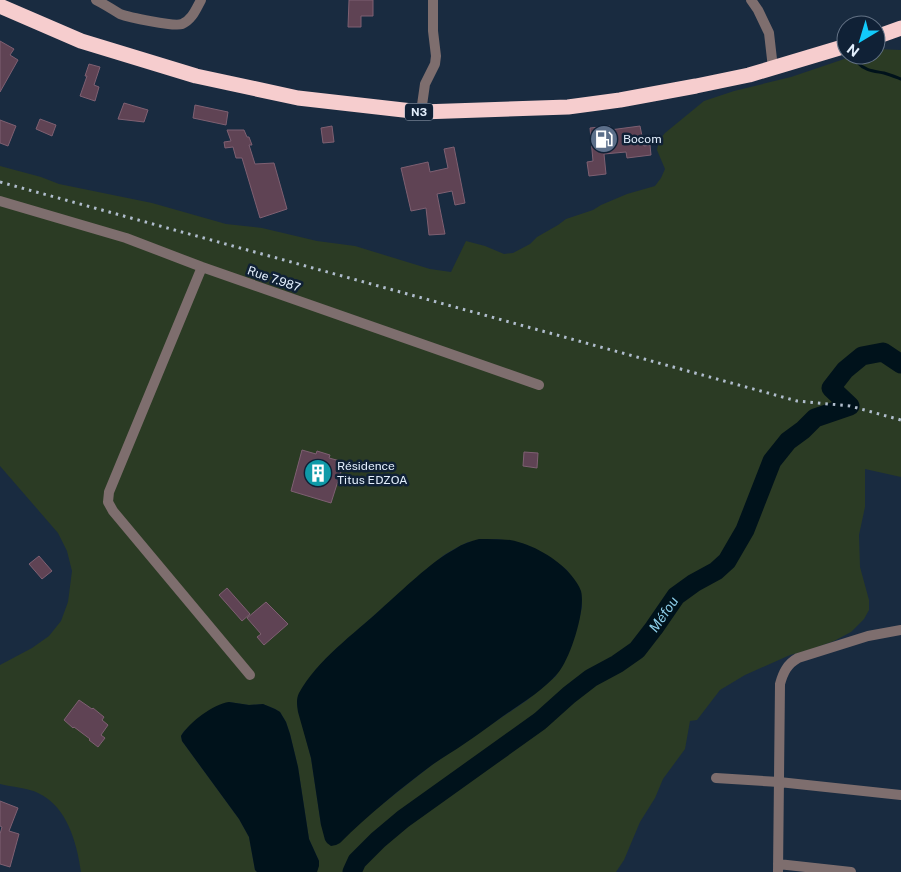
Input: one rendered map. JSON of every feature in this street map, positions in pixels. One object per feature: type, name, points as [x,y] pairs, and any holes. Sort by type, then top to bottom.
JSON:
[{"type":"highway","name":"N3","points":[[0,6],[81,41],[196,76],[298,98],[421,112],[568,107],[611,101],[696,86],[773,68],[836,49]]},
{"type":"highway","points":[[886,33],[901,28]]},
{"type":"street","points":[[96,0],[121,14],[168,25],[177,25],[190,19],[201,0]]},
{"type":"street","points":[[421,112],[425,84],[435,64],[436,56],[433,31],[433,0]]},
{"type":"street","points":[[750,0],[758,10],[769,33],[773,68]]},
{"type":"street","name":"Rue 7.987","points":[[0,201],[126,238],[202,267],[539,385]]},
{"type":"street","points":[[202,267],[109,492],[108,502],[113,511],[250,675]]},
{"type":"street","points":[[851,872],[778,868],[780,684],[790,662],[798,658],[868,636],[901,630]]},
{"type":"street","points":[[716,778],[779,782],[901,795]]},
{"type":"green space","points":[[886,49],[901,50],[901,477],[865,469],[865,507],[859,535],[860,567],[869,600],[869,610],[864,619],[851,632],[834,641],[790,655],[745,675],[720,690],[697,720],[690,721],[685,749],[663,779],[655,798],[640,822],[624,860],[616,872],[317,872],[319,861],[309,839],[298,767],[286,722],[280,712],[263,704],[249,705],[229,702],[184,731],[181,736],[182,741],[239,819],[249,837],[255,870],[257,872],[81,872],[77,849],[69,826],[56,807],[48,799],[34,791],[0,784],[0,665],[32,648],[49,636],[61,621],[68,602],[72,571],[67,551],[58,533],[0,466],[0,166],[59,184],[152,203],[226,224],[262,228],[317,241],[355,246],[430,269],[451,272],[466,241],[504,254],[513,253],[530,244],[537,237],[566,219],[593,210],[627,194],[655,186],[665,169],[657,150],[659,140],[704,101],[734,91],[791,77],[836,62],[836,65],[886,65]],"holes":[[[496,539],[524,544],[542,553],[567,570],[581,593],[582,607],[579,620],[556,676],[526,701],[433,764],[366,817],[336,845],[321,825],[311,758],[297,704],[320,665],[444,555],[468,542]]]},
{"type":"water","points":[[479,539],[510,540],[527,545],[559,563],[578,585],[582,599],[579,622],[572,646],[563,666],[544,687],[472,739],[432,765],[385,802],[340,843],[331,846],[325,840],[321,825],[311,758],[298,712],[297,700],[299,693],[316,669],[337,648],[416,577],[458,547]]},
{"type":"water","points":[[229,702],[249,705],[263,704],[280,712],[286,722],[298,767],[309,839],[319,861],[317,872],[257,872],[255,870],[249,837],[239,819],[182,741],[181,736],[196,720],[216,706]]},
{"type":"building","points":[[349,0],[373,0],[373,16],[361,16],[361,27],[348,27]]},
{"type":"building","points":[[0,41],[14,49],[10,55],[18,60],[0,92]]},
{"type":"building","points":[[89,64],[100,67],[94,85],[99,87],[95,101],[80,96]]},
{"type":"building","points":[[124,103],[148,110],[144,122],[118,119]]},
{"type":"building","points":[[195,105],[228,112],[226,125],[193,118]]},
{"type":"building","points":[[40,119],[56,125],[52,136],[36,129]]},
{"type":"building","points":[[0,120],[16,126],[8,146],[0,143]]},
{"type":"building","points":[[332,126],[334,142],[323,143],[321,128]]},
{"type":"building","points":[[610,126],[610,130],[640,126],[644,146],[650,145],[651,155],[627,158],[626,152],[604,154],[606,174],[589,176],[587,162],[593,161],[590,128]]},
{"type":"building","points":[[227,130],[244,130],[252,145],[249,145],[255,164],[274,163],[287,209],[260,218],[242,158],[236,158],[233,147],[225,148],[224,142],[231,141]]},
{"type":"building","points":[[454,147],[465,203],[455,205],[452,191],[437,194],[445,234],[429,235],[426,208],[411,211],[401,168],[428,162],[430,172],[448,168],[444,149]]},
{"type":"building","name":"Résidence Titus EDZOA","points":[[302,450],[316,454],[317,451],[330,455],[329,458],[344,462],[331,503],[291,491]]},
{"type":"building","points":[[524,452],[538,453],[537,468],[523,466]]},
{"type":"building","points":[[39,556],[52,571],[42,579],[29,564]]},
{"type":"building","points":[[227,588],[250,614],[242,621],[219,595]]},
{"type":"building","points":[[266,602],[288,624],[264,645],[257,637],[261,634],[247,618]]},
{"type":"building","points":[[79,700],[104,717],[102,720],[108,725],[101,735],[105,738],[98,747],[64,720]]},
{"type":"building","points":[[0,801],[18,808],[9,831],[19,834],[10,867],[0,864],[0,834],[2,827],[0,826]]},
{"type":"waterway","points":[[860,65],[866,69],[901,79]]},
{"type":"waterway","name":"Méfou","points":[[352,872],[357,861],[403,819],[540,721],[591,678],[617,664],[637,650],[676,596],[716,571],[727,561],[745,530],[772,461],[788,441],[815,418],[850,406],[831,388],[845,370],[862,356],[883,352],[901,364]]},
{"type":"railway","points":[[0,182],[797,401],[850,406],[901,420]]},
{"type":"place","name":"Bocom","points":[[604,139]]},
{"type":"place","name":"Résidence Titus EDZOA","points":[[318,473]]}]
